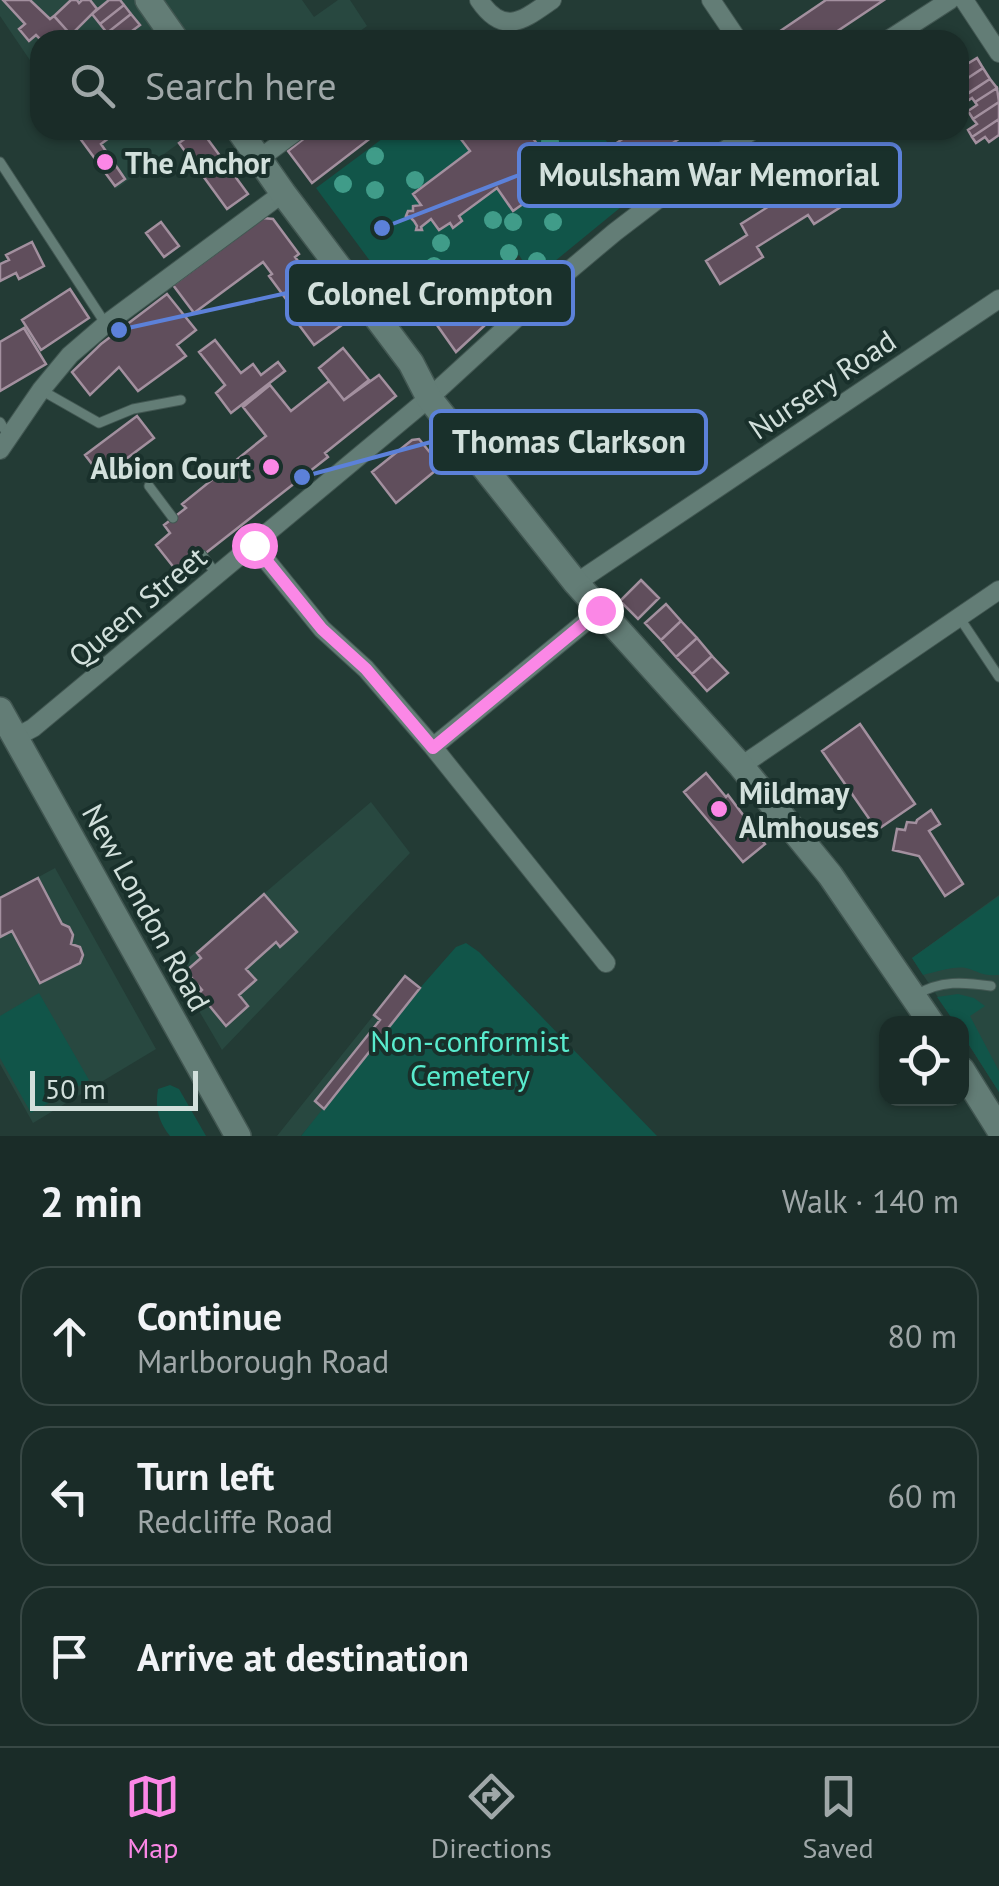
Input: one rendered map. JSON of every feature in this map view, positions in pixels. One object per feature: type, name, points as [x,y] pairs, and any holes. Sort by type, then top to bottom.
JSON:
[{"type":"street","points":[[479,0],[487,12],[502,22],[518,22],[552,0]]},
{"type":"street","points":[[711,0],[731,30]]},
{"type":"street","points":[[904,30],[950,0]]},
{"type":"street","points":[[964,0],[999,53]]},
{"type":"street","points":[[151,1],[170,30]]},
{"type":"street","points":[[246,140],[411,363],[430,398],[576,583],[741,766],[830,875],[927,1016]]},
{"type":"street","points":[[259,159],[285,140]]},
{"type":"street","name":"Queen Street","points":[[16,738],[33,728],[430,398],[615,232],[739,140]]},
{"type":"street","points":[[3,436],[70,355],[283,193]]},
{"type":"street","name":"Nursery Road","points":[[576,583],[999,299]]},
{"type":"street","points":[[254,545],[322,629],[366,669],[433,748],[606,963]]},
{"type":"street","points":[[741,766],[999,590]]},
{"type":"street","points":[[433,748],[600,610]]},
{"type":"street","name":"New London Road","points":[[0,710],[238,1136]]},
{"type":"street","points":[[969,1084],[991,1129]]},
{"type":"lane","points":[[0,162],[106,324]]},
{"type":"lane","points":[[42,390],[100,423],[133,409],[181,400]]},
{"type":"lane","points":[[149,486],[173,518]]},
{"type":"lane","points":[[202,555],[217,574]]},
{"type":"lane","points":[[959,617],[999,677]]},
{"type":"lane","points":[[914,996],[930,986],[948,983],[991,986]]},
{"type":"shaded area","points":[[0,0],[302,0],[314,17],[338,0],[350,0],[367,26],[362,30],[30,30],[30,60],[0,16]]},
{"type":"shaded area","points":[[84,140],[183,140],[116,189]]},
{"type":"shaded area","points":[[371,802],[410,853],[222,1050],[175,970]]},
{"type":"shaded area","points":[[55,868],[156,1049],[33,1123],[0,1064],[0,898]]},
{"type":"shaded area","points":[[999,895],[999,1092],[969,1045],[969,1016],[950,1016],[912,958]]},
{"type":"shaded area","points":[[405,976],[420,988],[324,1109],[301,1136],[277,1136]]},
{"type":"green space","points":[[381,140],[606,140],[643,189],[538,275],[519,255],[413,319],[316,188]]},
{"type":"green space","points":[[999,896],[999,975],[961,968],[923,975],[912,958]]},
{"type":"green space","name":"Non-conformist Cemetery","points":[[466,943],[657,1136],[301,1136],[420,988],[456,947]]},
{"type":"green space","points":[[39,993],[89,1080],[31,1113],[0,1058],[0,1016]]},
{"type":"green space","points":[[958,994],[985,1006],[970,1016],[999,1071],[999,1092],[969,1045],[969,1016],[950,1016],[937,997]]},
{"type":"green space","points":[[170,1085],[179,1089],[206,1136],[170,1136],[158,1114],[157,1096],[158,1089]]},
{"type":"building","points":[[3,0],[30,0],[67,30],[30,30],[29,41],[19,29],[25,24]]},
{"type":"building","points":[[71,0],[90,0],[97,9],[76,30],[67,30],[54,16]]},
{"type":"building","points":[[109,0],[120,0],[124,5],[100,24],[92,14]]},
{"type":"building","points":[[826,0],[884,0],[839,30],[782,30]]},
{"type":"building","points":[[124,5],[131,14],[111,30],[100,24]]},
{"type":"building","points":[[131,14],[140,25],[133,30],[111,30]]},
{"type":"building","points":[[977,58],[983,68],[969,77],[969,63]]},
{"type":"building","points":[[983,68],[990,79],[969,93],[969,77]]},
{"type":"building","points":[[990,79],[997,88],[975,102],[969,100],[969,93]]},
{"type":"building","points":[[997,88],[999,102],[973,119],[969,110],[977,105],[975,102]]},
{"type":"building","points":[[999,102],[999,119],[972,137],[969,129],[977,124],[973,119]]},
{"type":"building","points":[[999,119],[999,135],[989,142],[985,137],[976,143],[972,137]]},
{"type":"building","name":"The Anchor","points":[[81,140],[106,140],[101,144],[125,179],[115,186]]},
{"type":"building","points":[[208,140],[248,194],[227,209],[179,143]]},
{"type":"building","points":[[302,140],[368,140],[312,183],[288,151]]},
{"type":"building","points":[[462,140],[534,140],[540,148],[529,155],[535,175],[527,181],[537,194],[513,211],[497,188],[459,216],[462,221],[453,228],[450,223],[439,230],[431,219],[422,230],[416,230],[414,221],[406,216],[413,206],[421,205],[413,194],[470,151]]},
{"type":"building","points":[[621,140],[677,140],[633,170],[615,144]]},
{"type":"building","points":[[840,168],[858,196],[814,224],[808,215],[757,247],[763,257],[720,284],[706,261],[747,235],[741,224],[796,189],[799,194]]},
{"type":"building","points":[[263,218],[273,219],[299,254],[295,257],[342,325],[314,345],[263,262],[194,313],[173,285]]},
{"type":"building","points":[[161,222],[179,246],[164,257],[146,233]]},
{"type":"building","points":[[32,242],[44,266],[19,279],[16,273],[0,281],[0,264],[9,260],[6,255]]},
{"type":"building","points":[[70,289],[89,318],[41,350],[22,320]]},
{"type":"building","points":[[167,294],[196,330],[177,345],[186,356],[138,391],[119,367],[90,395],[72,372],[101,344]]},
{"type":"building","points":[[463,297],[484,326],[456,352],[432,318]]},
{"type":"building","points":[[24,328],[46,364],[0,391],[0,342]]},
{"type":"building","points":[[215,340],[241,373],[253,364],[261,375],[278,362],[285,371],[231,413],[216,393],[225,385],[199,352]]},
{"type":"building","points":[[343,348],[369,380],[344,400],[319,368]]},
{"type":"building","name":"Albion Court","points":[[379,375],[396,396],[325,453],[328,457],[179,574],[156,545],[170,533],[164,525],[186,508],[182,504],[266,436],[243,407],[270,385],[291,411],[329,381],[344,400]]},
{"type":"building","points":[[137,416],[154,438],[102,477],[85,455]]},
{"type":"building","points":[[419,439],[441,466],[396,503],[372,472],[412,440]]},
{"type":"building","points":[[641,580],[659,598],[638,619],[620,601]]},
{"type":"building","points":[[666,604],[681,621],[661,640],[645,623]]},
{"type":"building","points":[[681,621],[697,638],[676,657],[661,640]]},
{"type":"building","points":[[697,638],[712,656],[692,674],[676,657]]},
{"type":"building","points":[[712,656],[728,673],[707,691],[692,674]]},
{"type":"building","points":[[860,724],[915,804],[877,830],[822,751]]},
{"type":"building","name":"Mildmay Almhouses","points":[[706,773],[765,844],[743,862],[684,792]]},
{"type":"building","points":[[931,810],[940,824],[929,831],[963,884],[945,896],[919,856],[893,850],[897,829],[905,830],[907,822],[916,823]]},
{"type":"building","points":[[38,878],[62,924],[73,935],[71,944],[80,947],[83,955],[80,963],[40,983],[12,931],[0,937],[0,898]]},
{"type":"building","points":[[264,894],[297,932],[280,947],[276,942],[246,969],[256,980],[239,995],[248,1006],[226,1026],[186,971],[201,958],[197,953]]},
{"type":"building","points":[[405,976],[420,988],[324,1109],[315,1101],[380,1020],[374,1015]]},
{"type":"place","name":"The Anchor","points":[[105,162]]},
{"type":"place","name":"Moulsham War Memorial","points":[[382,228]]},
{"type":"place","name":"Colonel Crompton","points":[[119,330]]},
{"type":"place","name":"Albion Court","points":[[271,467]]},
{"type":"place","name":"Thomas Clarkson","points":[[302,477]]},
{"type":"place","name":"Mildmay Almhouses","points":[[719,809]]},
{"type":"route","points":[[254,545],[322,629],[366,669],[433,748],[600,610]]}]
